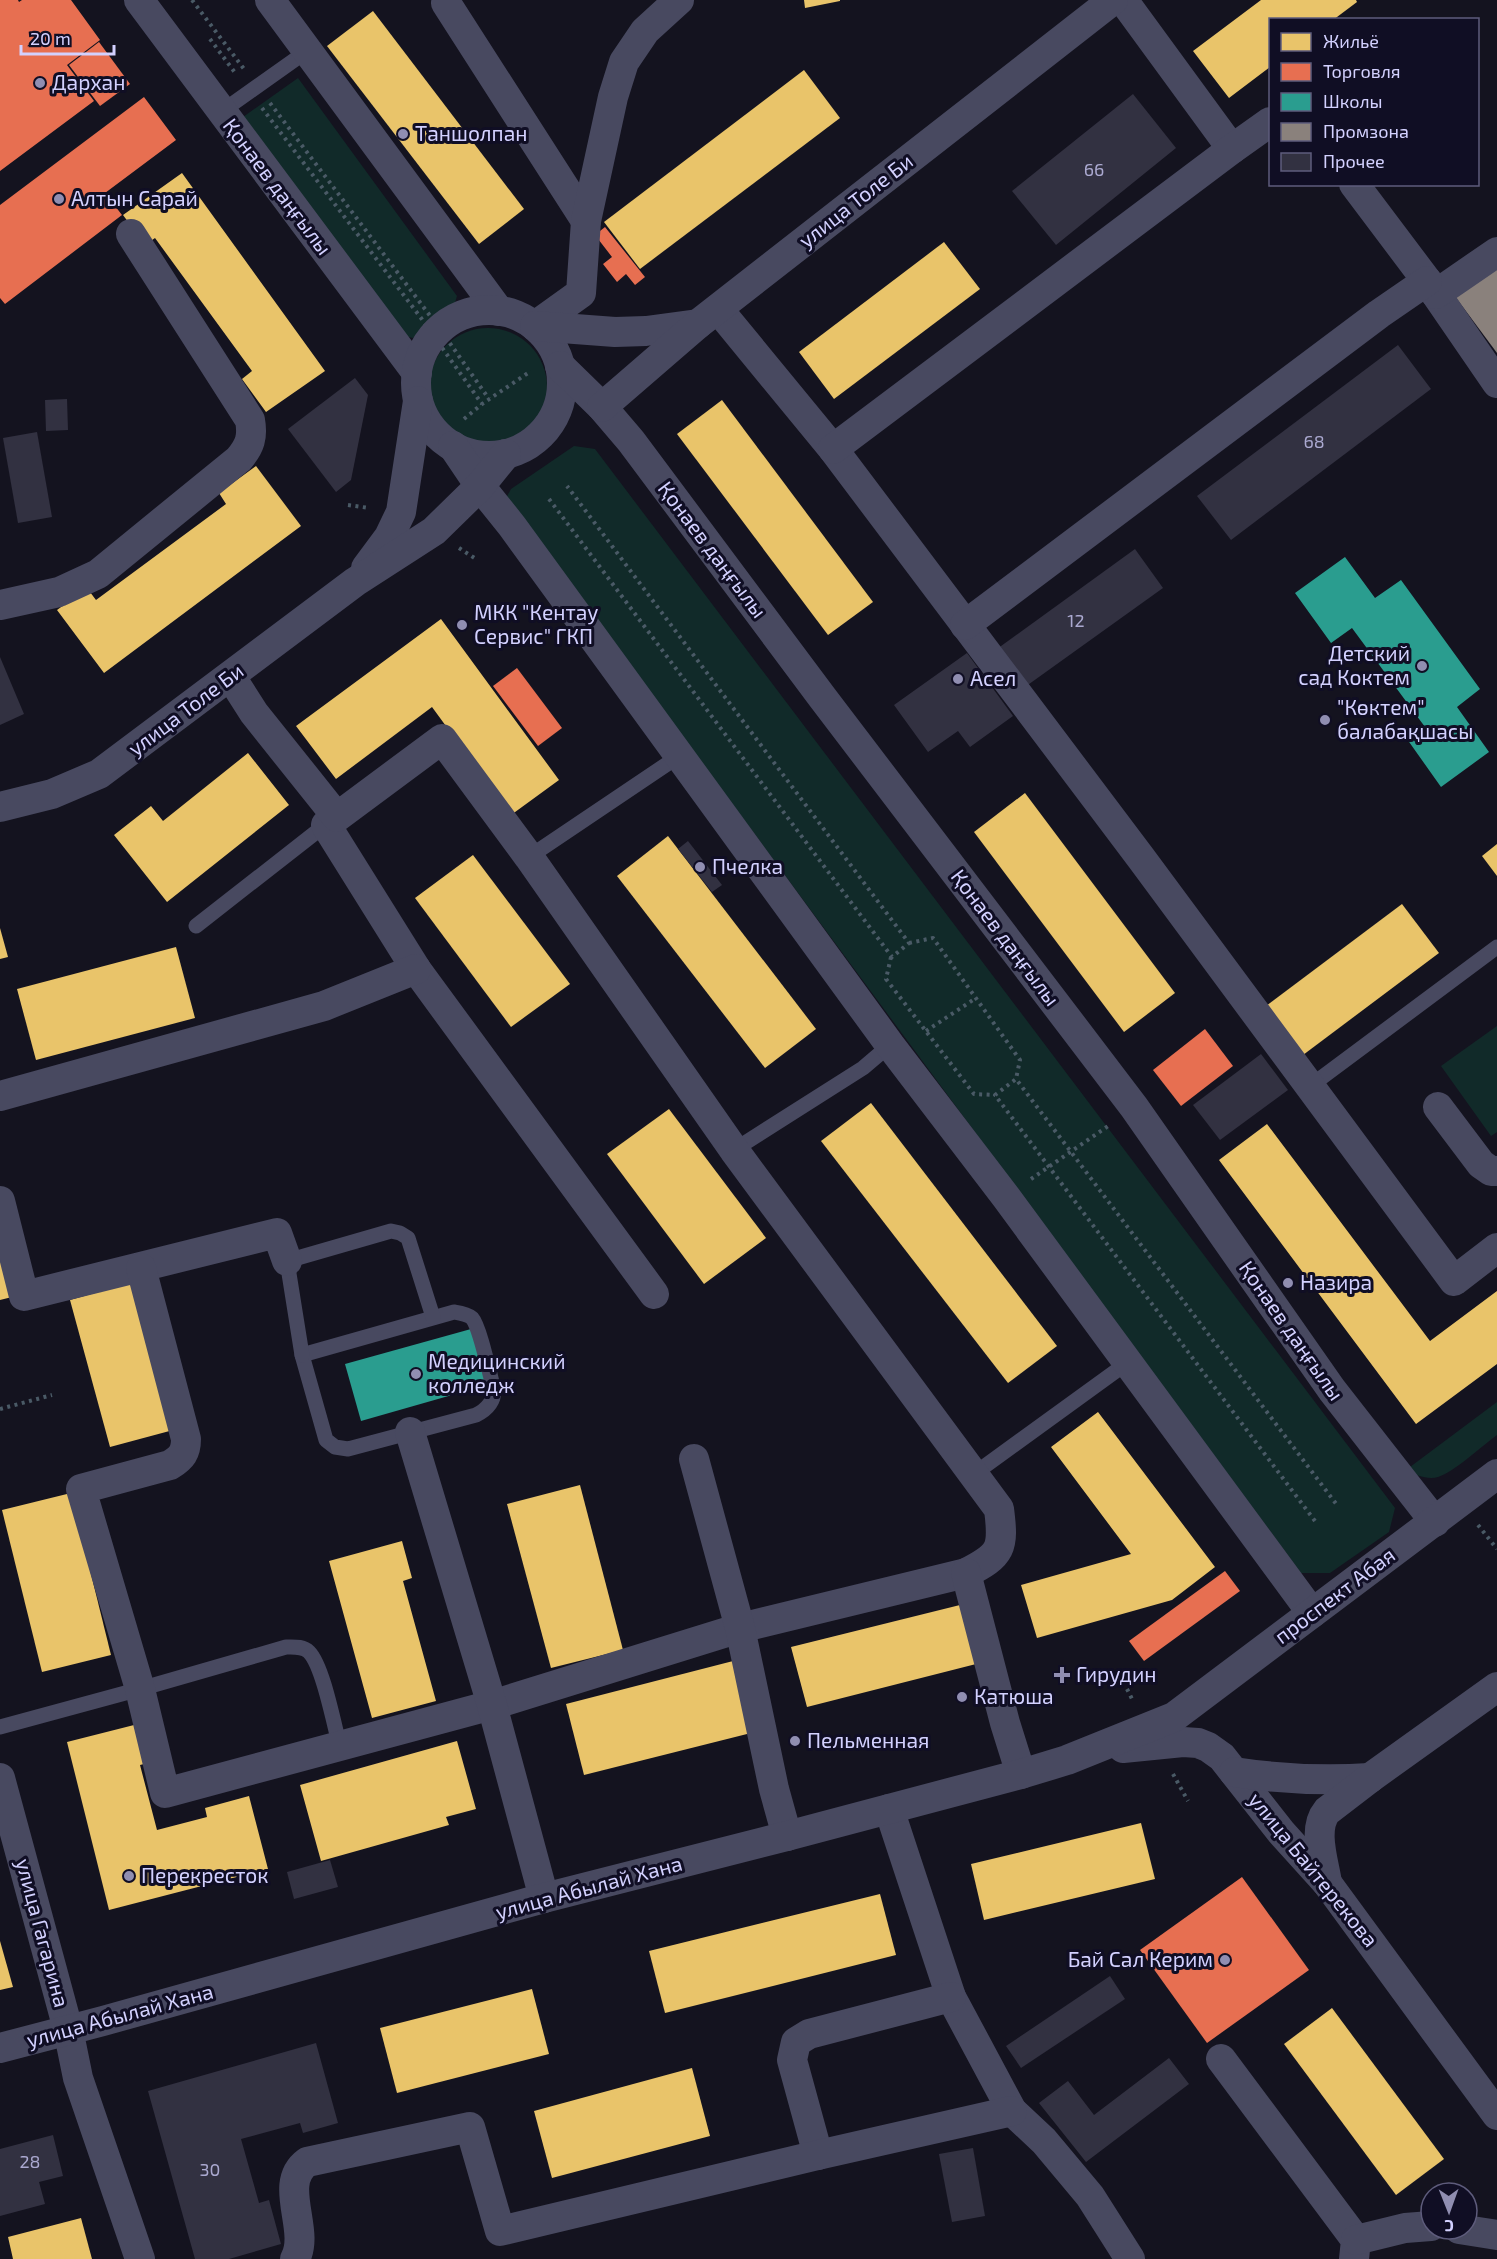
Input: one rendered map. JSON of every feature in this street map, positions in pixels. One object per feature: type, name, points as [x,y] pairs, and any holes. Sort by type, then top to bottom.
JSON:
[{"type":"street","name":"Қонаев даңғылы","points":[[139,0],[417,387],[427,421],[447,442],[512,526],[890,1045],[1312,1613]]},
{"type":"street","points":[[270,0],[499,311]]},
{"type":"street","points":[[534,326],[580,293],[586,221],[613,97],[624,62],[645,31],[679,0]]},
{"type":"street","name":"улица Толе Би","points":[[602,406],[708,317],[1113,0]]},
{"type":"street","points":[[1123,0],[1232,149]]},
{"type":"street","points":[[446,3],[586,221]]},
{"type":"street","points":[[833,448],[1269,123]]},
{"type":"street","points":[[1355,186],[1431,287],[1497,383]]},
{"type":"street","points":[[0,604],[58,592],[98,574],[239,459],[249,447],[252,435],[250,420],[130,234]]},
{"type":"street","points":[[965,625],[1370,321],[1497,252]]},
{"type":"street","name":"Қонаев даңғылы","points":[[437,332],[457,318],[477,311],[499,311],[512,314],[534,326],[547,339],[558,360],[602,406],[631,441],[1134,1107],[1332,1390],[1435,1522]]},
{"type":"street","points":[[534,326],[615,332],[646,331],[708,317],[833,448],[1141,858],[1454,1281],[1497,1248]]},
{"type":"street","points":[[417,387],[423,353],[437,332]]},
{"type":"street","points":[[447,442],[470,453],[488,456],[506,454],[524,447],[539,436],[551,421],[559,404],[562,386],[558,360]]},
{"type":"street","name":"улица Толе Би","points":[[356,582],[388,537],[400,512],[417,387]]},
{"type":"street","name":"улица Толе Би","points":[[0,807],[52,794],[99,774],[356,582],[434,531],[480,486],[506,454]]},
{"type":"street","points":[[231,677],[331,821],[416,969],[654,1294]]},
{"type":"street","points":[[141,1268],[186,1438],[186,1447],[181,1459],[170,1465],[81,1490],[140,1689],[165,1793],[492,1705],[740,1628],[966,1573],[988,1562],[999,1549],[1002,1532],[999,1509],[734,1150],[529,857],[442,739],[331,821]]},
{"type":"street","points":[[0,1096],[324,1006],[416,969]]},
{"type":"street","points":[[1438,1107],[1481,1164],[1491,1171],[1497,1171]]},
{"type":"street","points":[[0,1201],[24,1296],[277,1233],[287,1261]]},
{"type":"street","points":[[410,1432],[492,1705],[544,1898]]},
{"type":"street","points":[[694,1459],[740,1628],[774,1789],[787,1836]]},
{"type":"street","name":"проспект Абая","points":[[1174,1717],[1497,1474]]},
{"type":"street","points":[[966,1573],[1005,1724],[1021,1774]]},
{"type":"street","points":[[1327,1883],[1321,1840],[1322,1817],[1370,1778],[1497,1687]]},
{"type":"street","name":"улица Абылай Хана","points":[[0,2048],[544,1898],[1021,1774],[1067,1760],[1174,1717]]},
{"type":"street","name":"улица Байтерекова","points":[[1067,1760],[1136,1745],[1198,1743],[1222,1757],[1281,1832],[1327,1883],[1497,2115]]},
{"type":"street","points":[[1234,1772],[1277,1779],[1370,1778]]},
{"type":"street","name":"улица Гагарина","points":[[0,1778],[68,2029],[78,2078],[140,2259]]},
{"type":"street","points":[[890,1809],[951,1997],[1012,2111],[1044,2141],[1090,2196],[1130,2259]]},
{"type":"street","points":[[818,2155],[792,2061],[796,2042],[809,2034],[951,1997]]},
{"type":"street","points":[[1221,2059],[1355,2249],[1405,2228],[1419,2227]]},
{"type":"street","points":[[295,2259],[300,2248],[294,2180],[298,2168],[307,2162],[470,2127],[500,2231],[1012,2111]]},
{"type":"street","points":[[1479,2232],[1497,2235]]},
{"type":"lane","points":[[221,112],[307,51]]},
{"type":"lane","points":[[529,857],[679,756]]},
{"type":"lane","points":[[196,926],[331,821]]},
{"type":"lane","points":[[1309,1087],[1497,947]]},
{"type":"lane","points":[[734,1150],[863,1068],[890,1045]]},
{"type":"lane","points":[[302,1355],[433,1317],[454,1312],[464,1314],[472,1319],[478,1331],[494,1398],[486,1410],[476,1415],[348,1449],[335,1447],[326,1440],[302,1355],[287,1261],[391,1231],[400,1233],[408,1238],[433,1317]]},
{"type":"lane","points":[[974,1474],[1127,1363]]},
{"type":"lane","points":[[0,1727],[286,1647],[300,1647],[308,1651],[317,1665],[340,1747]]},
{"type":"path","points":[[192,0],[254,89],[489,399]]},
{"type":"path","points":[[208,37],[254,89],[437,332],[482,404]]},
{"type":"path","points":[[447,442],[482,404],[558,360]]},
{"type":"path","points":[[567,486],[909,943]]},
{"type":"path","points":[[549,499],[891,957]]},
{"type":"path","points":[[933,938],[1020,1060],[1016,1079],[995,1095],[974,1094],[886,979],[891,957],[909,943],[933,938]]},
{"type":"path","points":[[926,1031],[976,998]]},
{"type":"path","points":[[1016,1079],[1336,1505]]},
{"type":"path","points":[[995,1095],[1315,1521]]},
{"type":"path","points":[[1005,1197],[1134,1107]]},
{"type":"path","points":[[0,1409],[51,1395]]},
{"type":"green space","points":[[298,78],[457,296],[454,306],[413,338],[395,334],[236,122]]},
{"type":"green space","points":[[488,328],[511,332],[530,345],[543,364],[547,387],[543,410],[530,429],[511,442],[488,446],[465,442],[446,429],[433,410],[429,387],[433,364],[446,345],[465,332]]},
{"type":"green space","points":[[574,446],[595,449],[1395,1508],[1389,1532],[1330,1573],[1301,1573],[506,498],[511,489]]},
{"type":"green space","points":[[1497,1026],[1497,1132],[1491,1136],[1441,1066]]},
{"type":"green space","points":[[1497,1402],[1497,1435],[1460,1464],[1434,1478],[1413,1474],[1406,1470]]},
{"type":"building: Жильё","points":[[804,0],[840,0],[840,1],[805,8]]},
{"type":"building: Жильё","points":[[1261,0],[1356,0],[1357,2],[1336,18],[1269,18],[1269,68],[1229,98],[1193,51]]},
{"type":"building: Жильё","points":[[373,11],[524,209],[479,244],[327,46]]},
{"type":"building: Жильё","points":[[804,70],[840,118],[640,269],[604,222]]},
{"type":"building: Жильё","points":[[182,173],[325,371],[266,412],[242,379],[252,371],[155,238],[145,245],[123,215]]},
{"type":"building: Жильё","points":[[944,242],[980,289],[834,399],[799,352]]},
{"type":"building: Жильё","points":[[722,400],[873,602],[828,635],[677,434]]},
{"type":"building: Жильё","points":[[256,466],[301,526],[104,673],[57,610],[87,588],[96,600],[226,504],[219,493]]},
{"type":"building: Жильё","points":[[441,619],[559,780],[511,815],[432,707],[336,779],[296,726]]},
{"type":"building: Жильё","points":[[248,753],[289,805],[167,902],[114,835],[151,806],[163,821]]},
{"type":"building: Жильё","points":[[1025,793],[1175,993],[1124,1032],[974,832]]},
{"type":"building: Жильё","points":[[668,836],[816,1029],[765,1068],[617,876]]},
{"type":"building: Жильё","points":[[1497,844],[1497,876],[1482,856]]},
{"type":"building: Жильё","points":[[473,855],[570,984],[511,1027],[415,898]]},
{"type":"building: Жильё","points":[[1402,904],[1439,953],[1299,1058],[1262,1009]]},
{"type":"building: Жильё","points":[[0,928],[8,957],[0,959]]},
{"type":"building: Жильё","points":[[176,947],[195,1018],[36,1060],[17,989]]},
{"type":"building: Жильё","points":[[871,1103],[1057,1346],[1008,1383],[821,1141]]},
{"type":"building: Жильё","points":[[669,1109],[766,1238],[704,1284],[607,1154]]},
{"type":"building: Жильё","points":[[1267,1124],[1430,1341],[1497,1291],[1497,1364],[1416,1424],[1219,1160]]},
{"type":"building: Жильё","points":[[0,1258],[20,1295],[0,1300]]},
{"type":"building: Жильё","points":[[137,1281],[177,1429],[110,1447],[70,1300]]},
{"type":"building: Жильё","points":[[1098,1412],[1215,1567],[1172,1600],[1037,1638],[1021,1585],[1131,1554],[1051,1447]]},
{"type":"building: Жильё","points":[[580,1485],[623,1650],[551,1668],[507,1504]]},
{"type":"building: Жильё","points":[[71,1493],[111,1655],[42,1672],[2,1510]]},
{"type":"building: Жильё","points":[[402,1541],[412,1578],[403,1581],[436,1701],[372,1718],[329,1561]]},
{"type":"building: Жильё","points":[[968,1603],[984,1662],[807,1707],[791,1647]]},
{"type":"building: Жильё","points":[[737,1660],[755,1732],[584,1775],[566,1704]]},
{"type":"building: Жильё","points":[[138,1724],[148,1763],[140,1765],[157,1830],[207,1817],[205,1808],[249,1796],[268,1869],[109,1910],[67,1742]]},
{"type":"building: Жильё","points":[[457,1741],[476,1809],[446,1817],[449,1825],[321,1861],[300,1785]]},
{"type":"building: Жильё","points":[[1141,1823],[1155,1879],[984,1920],[971,1864]]},
{"type":"building: Жильё","points":[[880,1894],[896,1955],[665,2013],[649,1951]]},
{"type":"building: Жильё","points":[[0,1941],[13,1987],[0,1990]]},
{"type":"building: Жильё","points":[[532,1989],[549,2054],[397,2093],[380,2028]]},
{"type":"building: Жильё","points":[[1332,2008],[1444,2159],[1396,2195],[1284,2044]]},
{"type":"building: Жильё","points":[[692,2068],[710,2136],[552,2178],[534,2111]]},
{"type":"building: Жильё","points":[[81,2218],[92,2259],[13,2259],[8,2237]]},
{"type":"building: Торговля","name":"Дархан","points":[[0,0],[18,0],[19,2],[22,0],[71,0],[100,40],[67,65],[94,101],[0,171]]},
{"type":"building: Торговля","points":[[99,42],[130,84],[100,106],[69,65]]},
{"type":"building: Торговля","name":"Алтын Сарай","points":[[144,97],[176,140],[105,193],[122,215],[5,304],[0,298],[0,205]]},
{"type":"building: Торговля","points":[[605,227],[645,277],[635,285],[626,274],[617,282],[603,264],[612,257],[595,235]]},
{"type":"building: Торговля","points":[[517,668],[562,728],[538,746],[493,686]]},
{"type":"building: Торговля","points":[[1205,1029],[1233,1066],[1181,1106],[1153,1070]]},
{"type":"building: Торговля","points":[[1225,1571],[1240,1591],[1144,1661],[1129,1641]]},
{"type":"building: Торговля","name":"Бай Сал Керим","points":[[1242,1877],[1309,1970],[1207,2043],[1140,1950]]},
{"type":"building: Школы","name":"Детский сад Коктем","points":[[1345,557],[1375,598],[1401,580],[1480,689],[1457,707],[1489,752],[1441,787],[1407,739],[1425,727],[1352,628],[1331,643],[1295,593]]},
{"type":"building: Школы","name":"Медицинский колледж","points":[[471,1329],[487,1385],[361,1421],[345,1364]]},
{"type":"building: Промзона","points":[[1497,257],[1497,353],[1451,291]]},
{"type":"building: Прочее","points":[[1133,94],[1176,148],[1056,245],[1012,191]]},
{"type":"building: Прочее","points":[[1398,345],[1431,389],[1231,540],[1197,496]]},
{"type":"building: Прочее","points":[[355,378],[368,395],[351,480],[336,492],[288,429]]},
{"type":"building: Прочее","points":[[67,399],[68,430],[46,431],[45,400]]},
{"type":"building: Прочее","points":[[37,432],[52,517],[18,523],[3,438]]},
{"type":"building: Прочее","points":[[1135,549],[1163,588],[1018,692],[990,654]]},
{"type":"building: Прочее","name":"Асел","points":[[967,653],[1013,716],[970,747],[958,731],[928,752],[894,705]]},
{"type":"building: Прочее","points":[[0,657],[24,714],[0,725]]},
{"type":"building: Прочее","name":"Пчелка","points":[[688,841],[722,885],[712,892],[678,849]]},
{"type":"building: Прочее","points":[[1261,1054],[1288,1090],[1220,1140],[1193,1105]]},
{"type":"building: Прочее","points":[[330,1860],[338,1887],[294,1899],[287,1872]]},
{"type":"building: Прочее","points":[[1110,1976],[1125,1999],[1021,2068],[1006,2046]]},
{"type":"building: Прочее","points":[[316,2043],[338,2123],[303,2133],[300,2123],[241,2139],[259,2203],[269,2200],[281,2244],[229,2259],[195,2259],[148,2091]]},
{"type":"building: Прочее","points":[[1169,2058],[1189,2084],[1086,2162],[1039,2103],[1068,2081],[1094,2115]]},
{"type":"building: Прочее","points":[[53,2135],[63,2176],[39,2182],[45,2204],[0,2216],[0,2149]]},
{"type":"building: Прочее","points":[[973,2148],[985,2216],[952,2222],[939,2154]]},
{"type":"place","name":"Дархан","points":[[40,83]]},
{"type":"place","name":"Таншолпан","points":[[403,134]]},
{"type":"place","name":"Алтын Сарай","points":[[59,199]]},
{"type":"place","name":"МКК \"Кентау Сервис\" ГКП","points":[[462,625]]},
{"type":"place","name":"Детский сад Коктем","points":[[1422,666]]},
{"type":"place","name":"Асел","points":[[958,679]]},
{"type":"place","name":"\"Көктем\" балабақшасы","points":[[1325,720]]},
{"type":"place","name":"Пчелка","points":[[700,867]]},
{"type":"place","name":"Назира","points":[[1288,1283]]},
{"type":"place","name":"Медицинский колледж","points":[[416,1374]]},
{"type":"place","name":"Гирудин","points":[[1062,1675]]},
{"type":"place","name":"Катюша","points":[[962,1697]]},
{"type":"place","name":"Пельменная","points":[[795,1741]]},
{"type":"place","name":"Перекресток","points":[[129,1876]]},
{"type":"place","name":"Бай Сал Керим","points":[[1225,1960]]}]
